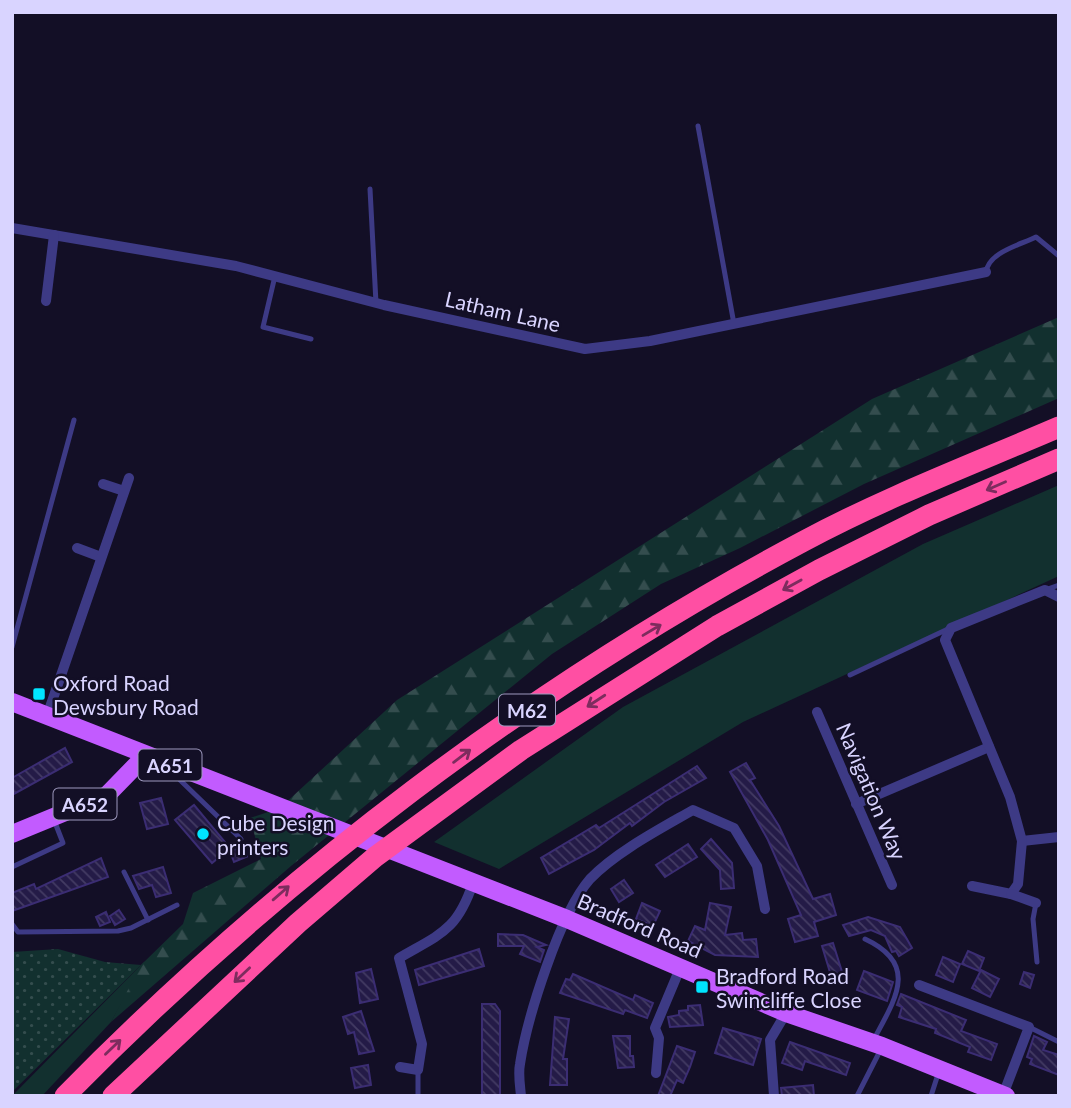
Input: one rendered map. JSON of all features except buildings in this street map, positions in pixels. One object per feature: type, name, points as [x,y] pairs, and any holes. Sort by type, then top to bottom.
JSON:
[{"type":"highway","name":"M62","points":[[65,1096],[204,960],[300,877],[503,725],[606,657],[804,541],[913,489],[1059,428]]},
{"type":"highway","name":"M62","points":[[113,1096],[298,923],[375,857],[521,750],[717,626],[819,570],[929,515],[1059,458]]},
{"type":"main road","name":"A651","points":[[12,702],[179,769]]},
{"type":"main road","name":"A652","points":[[12,834],[107,795],[145,756]]},
{"type":"main road","name":"Bradford Road","points":[[179,769],[567,919],[786,1013],[877,1044],[1004,1095]]},
{"type":"street","name":"Latham Lane","points":[[12,228],[236,266],[376,303],[584,349],[609,348],[986,272]]},
{"type":"street","points":[[46,301],[54,235]]},
{"type":"street","points":[[47,716],[129,478]]},
{"type":"street","points":[[103,484],[124,491]]},
{"type":"street","points":[[77,548],[101,557]]},
{"type":"street","points":[[1011,894],[1018,884],[1022,841],[1010,797],[945,640],[951,628],[1045,590],[1059,597]]},
{"type":"street","name":"Navigation Way","points":[[817,712],[892,885]]},
{"type":"street","points":[[856,804],[989,747]]},
{"type":"street","points":[[521,1096],[519,1067],[534,999],[567,919],[590,880],[644,839],[693,810],[734,828],[757,866],[765,909]]},
{"type":"street","points":[[1022,841],[1059,837]]},
{"type":"street","points":[[400,1067],[418,1070],[422,1044],[399,958],[444,932],[463,912],[473,883]]},
{"type":"street","points":[[972,886],[1011,894],[1036,903]]},
{"type":"street","points":[[656,1073],[659,1038],[655,1028],[681,966]]},
{"type":"street","points":[[919,985],[1029,1027]]},
{"type":"street","points":[[774,1096],[770,1041],[786,1013]]},
{"type":"street","name":"Bradford Road","points":[[1004,1095],[1029,1027]]},
{"type":"lane","points":[[698,126],[734,324]]},
{"type":"lane","points":[[370,189],[376,303]]},
{"type":"lane","points":[[986,272],[987,264],[996,256],[1036,237],[1059,256]]},
{"type":"lane","points":[[275,276],[264,327],[311,339]]},
{"type":"lane","points":[[12,647],[74,420]]},
{"type":"lane","points":[[1045,590],[1059,585]]},
{"type":"lane","points":[[850,675],[951,628]]},
{"type":"lane","points":[[179,769],[180,780],[241,839]]},
{"type":"lane","points":[[12,867],[63,843],[53,817]]},
{"type":"lane","points":[[124,872],[148,920]]},
{"type":"lane","points":[[1036,903],[1033,919],[1037,962]]},
{"type":"lane","points":[[12,924],[18,932],[105,932],[131,928],[177,905]]},
{"type":"lane","points":[[857,1096],[901,980],[898,966],[883,948],[865,939]]},
{"type":"lane","points":[[1029,1027],[1059,1042]]},
{"type":"lane","points":[[931,1096],[940,1068]]},
{"type":"lane","points":[[418,1070],[418,1096]]},
{"type":"green space","points":[[1059,317],[1059,398],[864,484],[740,548],[661,584],[552,654],[291,866],[111,1022],[141,965],[183,924],[193,893],[261,859],[250,818],[280,808],[397,700],[872,399]]},
{"type":"green space","points":[[1059,485],[1059,576],[743,722],[499,869],[434,842],[623,707],[923,544]]},
{"type":"green space","points":[[58,949],[105,962],[141,965],[12,1092],[12,952]]},
{"type":"green space","points":[[145,961],[111,1022],[42,1096],[12,1096]]},
{"type":"place","name":"Oxford Road Dewsbury Road","points":[[39,694]]},
{"type":"place","name":"Cube Design printers","points":[[203,834]]},
{"type":"place","name":"Bradford Road Swincliffe Close","points":[[702,987]]}]
